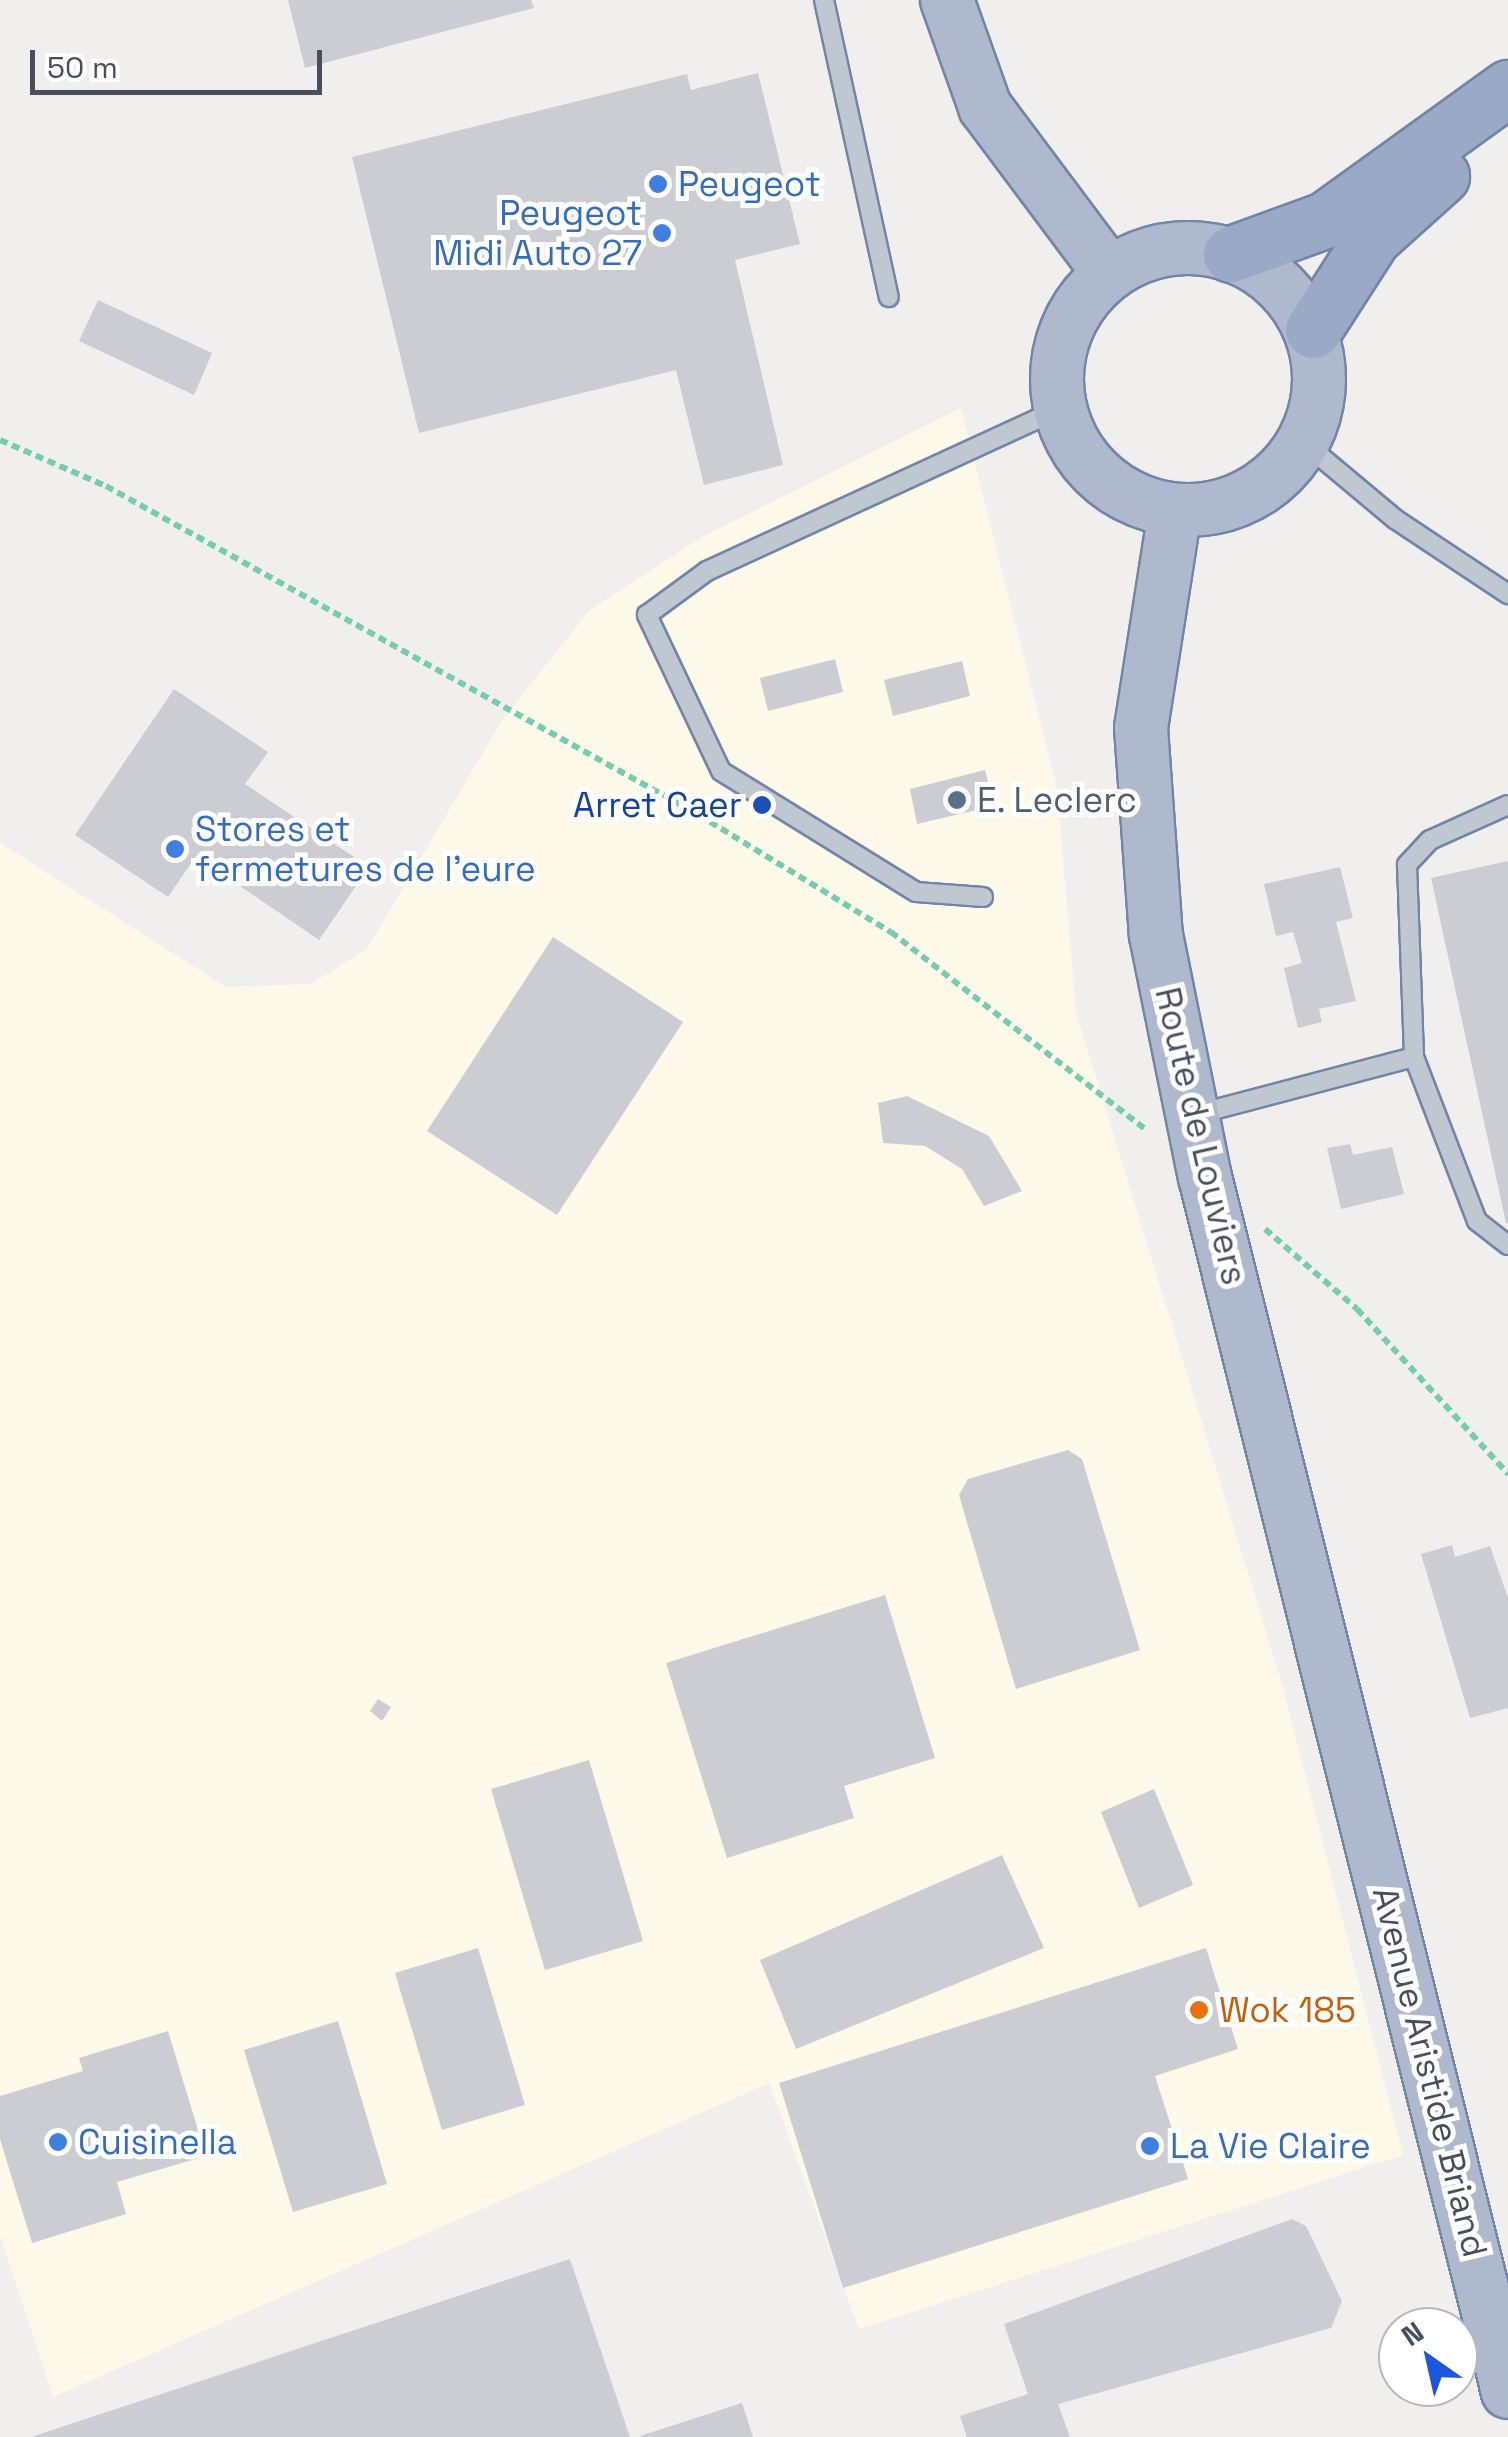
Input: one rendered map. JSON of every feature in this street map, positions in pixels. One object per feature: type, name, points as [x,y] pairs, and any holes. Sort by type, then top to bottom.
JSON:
[{"type":"highway","points":[[1231,254],[1325,220],[1508,88]]},
{"type":"highway","points":[[1313,330],[1372,238],[1508,124]]},
{"type":"main road","points":[[947,0],[984,108],[1109,273]]},
{"type":"main road","points":[[1168,249],[1231,254],[1282,287],[1313,330],[1318,400],[1303,442],[1280,474],[1250,496],[1175,511],[1139,503],[1102,480],[1075,448],[1058,409],[1064,334],[1109,273],[1168,249]]},
{"type":"main road","name":"Route de Louviers","points":[[1175,511],[1141,728],[1156,934],[1205,1178],[1352,1752]]},
{"type":"main road","name":"Avenue Aristide Briand","points":[[1352,1752],[1508,2392]]},
{"type":"lane","points":[[824,0],[889,297]]},
{"type":"lane","points":[[983,898],[916,892],[721,771],[647,615],[707,572],[1058,409]]},
{"type":"lane","points":[[1303,442],[1395,519],[1508,594]]},
{"type":"lane","points":[[1508,804],[1430,840],[1408,865],[1414,1058],[1478,1221],[1508,1245]]},
{"type":"lane","points":[[1192,1116],[1414,1058]]},
{"type":"path","points":[[0,440],[106,486],[471,684],[811,884],[997,1010],[1205,1178]]},
{"type":"path","points":[[1260,1226],[1357,1310],[1508,1474]]},
{"type":"shaded area","points":[[961,408],[1057,788],[1076,1012],[1282,1684],[1403,2155],[859,2329],[769,2083],[53,2397],[0,2235],[0,843],[226,987],[311,984],[367,949],[503,719],[590,610],[704,536]]},
{"type":"building","points":[[288,0],[531,0],[534,8],[305,68]]},
{"type":"building","points":[[758,73],[800,244],[735,260],[783,465],[704,485],[676,370],[419,433],[352,157],[687,74],[691,90]]},
{"type":"building","points":[[98,300],[212,353],[194,395],[79,341]]},
{"type":"building","points":[[835,659],[843,692],[768,711],[760,678]]},
{"type":"building","points":[[962,661],[970,696],[893,716],[884,680]]},
{"type":"building","points":[[174,689],[268,752],[245,784],[369,867],[319,940],[196,856],[168,897],[75,835]]},
{"type":"building","points":[[985,770],[994,806],[917,824],[910,789]]},
{"type":"building","points":[[1508,861],[1508,1223],[1506,1223],[1431,878]]},
{"type":"building","points":[[1340,867],[1353,918],[1336,922],[1356,1001],[1319,1009],[1322,1022],[1298,1028],[1284,968],[1302,963],[1293,932],[1276,936],[1264,884]]},
{"type":"building","points":[[553,937],[683,1022],[557,1215],[427,1131]]},
{"type":"building","points":[[907,1096],[989,1136],[1022,1191],[984,1206],[962,1169],[925,1146],[883,1143],[878,1103]]},
{"type":"building","points":[[1350,1144],[1353,1155],[1392,1147],[1404,1194],[1341,1209],[1327,1148]]},
{"type":"building","points":[[1068,1450],[1082,1459],[1140,1650],[1016,1689],[959,1495],[968,1479]]},
{"type":"building","points":[[1452,1545],[1455,1557],[1490,1546],[1508,1598],[1508,1708],[1470,1718],[1421,1554]]},
{"type":"building","points":[[885,1595],[935,1758],[844,1786],[854,1818],[727,1858],[666,1663]]},
{"type":"building","points":[[378,1699],[391,1707],[382,1721],[370,1711]]},
{"type":"building","points":[[589,1760],[643,1941],[545,1970],[491,1789]]},
{"type":"building","points":[[1154,1789],[1193,1885],[1139,1908],[1101,1812]]},
{"type":"building","points":[[1002,1855],[1044,1948],[796,2049],[760,1960]]},
{"type":"building","points":[[478,1948],[525,2105],[442,2130],[395,1973]]},
{"type":"building","points":[[1206,1948],[1238,2049],[1155,2076],[1188,2179],[843,2288],[779,2083]]},
{"type":"building","points":[[338,2021],[387,2184],[293,2212],[244,2050]]},
{"type":"building","points":[[168,2031],[206,2156],[117,2182],[126,2214],[32,2243],[0,2139],[0,2096],[83,2071],[79,2058]]},
{"type":"building","points":[[1292,2219],[1306,2226],[1342,2301],[1331,2328],[1058,2404],[1070,2437],[967,2437],[960,2416],[1028,2394],[1004,2324]]},
{"type":"building","points":[[570,2259],[630,2437],[34,2437],[34,2436]]},
{"type":"building","points":[[742,2403],[753,2437],[640,2437],[640,2436]]},
{"type":"place","name":"Peugeot","points":[[658,184]]},
{"type":"place","name":"Peugeot Midi Auto 27","points":[[662,233]]},
{"type":"place","name":"E. Leclerc","points":[[957,800]]},
{"type":"place","name":"Arret Caer","points":[[762,805]]},
{"type":"place","name":"Stores et fermetures de l’eure","points":[[175,849]]},
{"type":"place","name":"Wok 185","points":[[1199,2010]]},
{"type":"place","name":"Cuisinella","points":[[58,2142]]},
{"type":"place","name":"La Vie Claire","points":[[1150,2146]]}]
